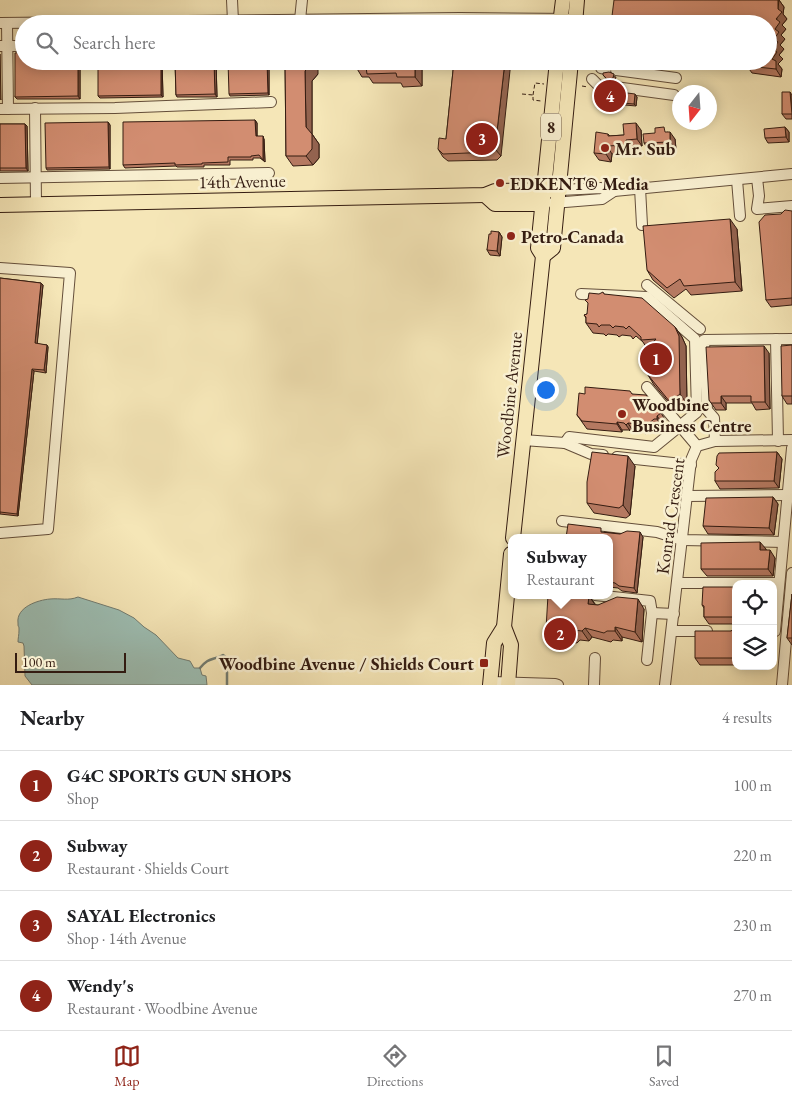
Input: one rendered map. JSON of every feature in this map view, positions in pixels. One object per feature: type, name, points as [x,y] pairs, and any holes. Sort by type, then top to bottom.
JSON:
[{"type":"main road","points":[[561,15],[563,0]]},
{"type":"main road","points":[[576,15],[577,0]]},
{"type":"main road","name":"Woodbine Avenue","points":[[513,534],[543,256],[538,248],[556,70]]},
{"type":"main road","name":"Woodbine Avenue","points":[[543,256],[553,248],[570,70]]},
{"type":"main road","points":[[549,140],[564,143]]},
{"type":"main road","name":"14th Avenue","points":[[0,205],[485,195],[495,204],[544,197],[559,197]]},
{"type":"main road","points":[[491,683],[494,643],[504,627],[508,585]]},
{"type":"main road","points":[[504,627],[511,645],[508,684]]},
{"type":"street","points":[[232,0],[233,15]]},
{"type":"street","points":[[300,15],[302,0]]},
{"type":"street","points":[[4,23],[4,109],[115,108],[271,102]]},
{"type":"street","points":[[615,70],[676,78]]},
{"type":"street","points":[[592,79],[599,86],[672,95]]},
{"type":"street","points":[[35,108],[36,204]]},
{"type":"street","points":[[0,178],[269,173]]},
{"type":"street","name":"14th Avenue","points":[[559,197],[601,188],[614,191],[792,174]]},
{"type":"street","points":[[757,178],[758,209],[792,206]]},
{"type":"street","points":[[737,180],[740,216]]},
{"type":"street","points":[[640,188],[642,224]]},
{"type":"street","points":[[0,268],[70,273],[48,529],[0,533]]},
{"type":"street","points":[[647,285],[700,329]]},
{"type":"street","points":[[565,443],[569,437],[654,447],[697,412],[695,339],[647,297],[581,294]]},
{"type":"street","points":[[776,339],[778,441]]},
{"type":"street","points":[[715,442],[714,418],[707,410],[704,340],[792,339]]},
{"type":"street","points":[[647,387],[697,446]]},
{"type":"street","points":[[523,440],[565,443],[591,454],[691,465]]},
{"type":"street","name":"Konrad Crescent","points":[[665,685],[691,465],[697,446],[715,442],[792,440]]},
{"type":"street","points":[[776,625],[792,448]]},
{"type":"street","points":[[687,496],[788,495]]},
{"type":"street","points":[[562,521],[656,532],[682,540],[782,542]]},
{"type":"street","points":[[782,685],[792,573]]},
{"type":"street","points":[[677,583],[779,583]]},
{"type":"street","points":[[613,597],[650,602],[652,612],[647,660]]},
{"type":"street","points":[[652,612],[674,614]]},
{"type":"street","points":[[672,631],[720,631]]},
{"type":"street","points":[[594,685],[595,658]]},
{"type":"street","points":[[491,683],[558,685]]},
{"type":"path","points":[[542,101],[533,100],[533,95],[535,83],[544,84]]},
{"type":"path","points":[[522,94],[533,95]]},
{"type":"water","points":[[78,597],[119,610],[134,618],[156,635],[178,658],[190,661],[194,668],[200,668],[202,675],[206,676],[207,685],[32,685],[25,676],[24,646],[23,643],[18,642],[18,617],[20,613],[29,605],[40,601]]},
{"type":"building","points":[[614,0],[778,0],[778,9],[782,12],[777,18],[777,15],[612,15]]},
{"type":"building","points":[[15,70],[78,70],[78,96],[15,97]]},
{"type":"building","points":[[98,70],[161,70],[161,95],[98,96]]},
{"type":"building","points":[[175,70],[214,70],[215,94],[176,95]]},
{"type":"building","points":[[228,70],[267,70],[268,93],[229,94]]},
{"type":"building","points":[[285,70],[306,70],[306,127],[312,134],[312,149],[306,156],[286,156]]},
{"type":"building","points":[[366,70],[415,70],[415,77],[397,77],[396,73],[367,74]]},
{"type":"building","points":[[453,70],[504,70],[495,149],[492,152],[443,154],[438,149],[439,138],[446,139]]},
{"type":"building","points":[[609,72],[614,74],[613,78],[608,80],[603,73]]},
{"type":"building","points":[[607,88],[612,91],[635,94],[634,104],[600,101],[601,90]]},
{"type":"building","points":[[782,92],[790,92],[792,114],[782,114]]},
{"type":"building","points":[[255,120],[256,136],[263,136],[263,160],[259,155],[228,157],[228,162],[202,164],[123,165],[123,122]]},
{"type":"building","points":[[108,122],[109,167],[46,168],[45,123]]},
{"type":"building","points":[[636,123],[637,139],[626,140],[626,145],[607,146],[606,154],[594,153],[596,132],[608,134],[608,136],[624,135],[623,124]]},
{"type":"building","points":[[0,124],[25,124],[26,168],[0,168]]},
{"type":"building","points":[[664,127],[665,132],[670,132],[670,142],[644,143],[643,134],[655,133],[655,128]]},
{"type":"building","points":[[785,127],[786,137],[765,138],[764,129]]},
{"type":"building","points":[[785,210],[792,211],[792,298],[766,300],[759,222],[765,215],[781,214]]},
{"type":"building","points":[[730,219],[735,282],[684,286],[680,279],[667,288],[647,270],[643,226]]},
{"type":"building","points":[[491,231],[499,232],[497,251],[487,250]]},
{"type":"building","points":[[0,278],[41,283],[35,343],[47,345],[44,370],[32,369],[17,514],[0,512]]},
{"type":"building","points":[[603,292],[604,294],[642,298],[675,327],[679,336],[680,394],[675,398],[675,401],[670,402],[648,375],[650,373],[647,362],[649,350],[647,349],[656,339],[641,340],[641,337],[629,326],[626,329],[615,326],[613,328],[610,325],[601,325],[599,327],[597,324],[586,323],[584,315],[587,314],[588,303],[585,300],[588,299],[589,293],[599,294]]},
{"type":"building","points":[[792,345],[792,396],[782,396],[781,346]]},
{"type":"building","points":[[764,346],[765,402],[751,402],[751,396],[721,396],[721,403],[711,403],[709,400],[706,347]]},
{"type":"building","name":"Woodbine Business Centre","points":[[585,387],[630,391],[632,394],[646,395],[661,413],[657,416],[657,419],[640,427],[638,424],[628,423],[626,425],[617,422],[617,424],[582,421],[577,415],[579,393],[585,394]]},
{"type":"building","points":[[592,452],[628,456],[623,505],[619,508],[587,503],[587,482]]},
{"type":"building","points":[[777,452],[774,481],[715,481],[715,472],[719,468],[716,465],[719,453]]},
{"type":"building","points":[[773,497],[769,528],[703,526],[706,498]]},
{"type":"building","points":[[568,524],[601,528],[601,532],[620,534],[627,531],[640,532],[634,588],[619,586],[613,583],[613,534],[567,534]]},
{"type":"building","points":[[760,542],[760,550],[770,550],[768,569],[701,569],[701,543]]},
{"type":"building","points":[[703,587],[732,587],[732,617],[704,617],[704,606],[702,605]]},
{"type":"building","points":[[792,594],[792,638],[787,638]]},
{"type":"building","points":[[617,597],[638,599],[635,632],[615,627],[615,631],[604,633],[585,628],[582,631],[573,630],[570,633],[546,629],[548,599],[589,599],[588,604],[598,605]]},
{"type":"building","points":[[695,631],[731,631],[732,658],[695,658]]},
{"type":"waterway","points":[[200,668],[208,661],[223,655],[227,658],[227,685]]},
{"type":"place","name":"Wendy's","points":[[610,96]]},
{"type":"place","name":"SAYAL Electronics","points":[[482,139]]},
{"type":"place","name":"Mr. Sub","points":[[605,148]]},
{"type":"place","name":"EDKENT® Media","points":[[500,183]]},
{"type":"place","name":"Petro-Canada","points":[[511,236]]},
{"type":"place","name":"G4C SPORTS GUN SHOPS","points":[[656,359]]},
{"type":"place","name":"Woodbine Business Centre","points":[[622,414]]},
{"type":"place","name":"Subway","points":[[560,634]]},
{"type":"place","name":"Woodbine Avenue / Shields Court","points":[[484,663]]}]
